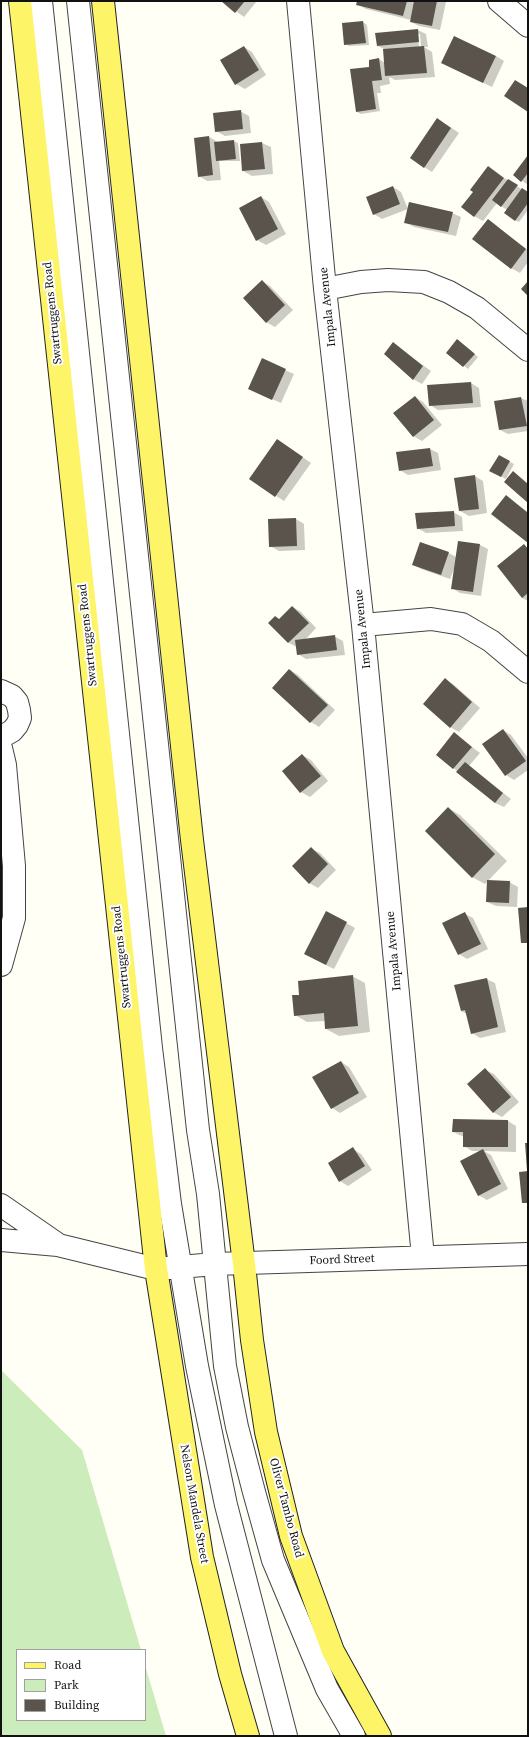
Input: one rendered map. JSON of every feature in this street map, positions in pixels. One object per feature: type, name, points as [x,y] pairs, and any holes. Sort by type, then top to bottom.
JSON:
[{"type":"main road","name":"Swartruggens Road","points":[[20,1],[156,1268]]},
{"type":"main road","points":[[103,1],[192,832],[244,1264]]},
{"type":"main road","name":"Oliver Tambo Road","points":[[244,1264],[252,1340],[266,1432],[291,1536],[333,1651],[380,1736]]},
{"type":"main road","name":"Nelson Mandela Street","points":[[156,1268],[202,1556],[230,1674],[248,1736]]},
{"type":"street","points":[[41,1],[151,1040],[170,1204],[197,1366],[226,1505],[286,1736]]},
{"type":"street","points":[[78,1],[198,1122],[208,1194],[225,1366],[237,1427],[256,1500],[274,1560],[327,1689],[354,1736]]},
{"type":"street","name":"Impala Avenue","points":[[298,1],[325,289],[362,625],[423,1257]]},
{"type":"street","points":[[499,1],[528,26]]},
{"type":"street","points":[[325,289],[361,282],[388,280],[424,282],[449,292],[477,308],[528,350]]},
{"type":"street","points":[[362,625],[431,619],[462,624],[491,641],[528,672]]},
{"type":"street","points":[[1,691],[12,696],[17,702],[20,718],[12,731],[1,737]]},
{"type":"street","points":[[1,748],[5,765],[14,866],[14,918],[1,965]]},
{"type":"street","points":[[1,1205],[58,1245]]},
{"type":"street","points":[[1,1240],[58,1245]]},
{"type":"street","name":"Foord Street","points":[[58,1245],[156,1268],[180,1268],[215,1264],[528,1254]]},
{"type":"green space","points":[[1,1370],[82,1450],[141,1649],[16,1649],[16,1721],[146,1721],[146,1668],[166,1736],[1,1736]]},
{"type":"building","points":[[221,1],[245,1],[235,13]]},
{"type":"building","points":[[357,1],[407,1],[403,16],[356,5]]},
{"type":"building","points":[[414,1],[437,1],[432,26],[410,22]]},
{"type":"building","points":[[363,21],[366,43],[344,45],[342,23]]},
{"type":"building","points":[[418,29],[419,42],[377,46],[375,33]]},
{"type":"building","points":[[454,36],[496,56],[483,83],[441,63]]},
{"type":"building","points":[[244,46],[259,70],[235,85],[220,60]]},
{"type":"building","points":[[424,46],[427,73],[385,76],[383,49]]},
{"type":"building","points":[[379,58],[382,80],[372,81],[376,109],[356,112],[350,69],[369,67],[369,60]]},
{"type":"building","points":[[515,80],[528,88],[528,112],[504,96]]},
{"type":"building","points":[[241,110],[243,129],[215,132],[213,113]]},
{"type":"building","points":[[437,118],[451,128],[424,168],[410,158]]},
{"type":"building","points":[[209,136],[213,175],[198,177],[194,138]]},
{"type":"building","points":[[234,140],[236,159],[216,161],[214,142]]},
{"type":"building","points":[[262,142],[265,169],[242,171],[240,144]]},
{"type":"building","points":[[528,155],[528,173],[521,182],[513,175]]},
{"type":"building","points":[[488,166],[504,178],[474,217],[461,207],[473,192],[470,190]]},
{"type":"building","points":[[508,179],[518,185],[501,207],[492,200]]},
{"type":"building","points":[[393,186],[400,204],[373,215],[366,197]]},
{"type":"building","points":[[522,188],[528,192],[528,203],[515,221],[504,213]]},
{"type":"building","points":[[261,196],[278,229],[256,241],[239,208]]},
{"type":"building","points":[[409,202],[453,212],[448,232],[404,223]]},
{"type":"building","points":[[488,219],[526,249],[511,269],[472,239]]},
{"type":"building","points":[[262,280],[285,305],[266,323],[243,298]]},
{"type":"building","points":[[528,281],[528,296],[521,289]]},
{"type":"building","points":[[457,339],[475,354],[463,367],[446,353]]},
{"type":"building","points":[[393,342],[423,366],[413,380],[384,354]]},
{"type":"building","points":[[262,358],[286,369],[272,400],[248,389]]},
{"type":"building","points":[[471,382],[473,403],[429,406],[427,385]]},
{"type":"building","points":[[415,396],[434,420],[413,437],[393,413]]},
{"type":"building","points":[[521,397],[527,426],[499,430],[494,401]]},
{"type":"building","points":[[277,439],[303,457],[275,497],[249,479]]},
{"type":"building","points":[[430,448],[433,466],[399,471],[396,452]]},
{"type":"building","points":[[499,455],[510,461],[501,477],[489,471]]},
{"type":"building","points":[[513,471],[528,484],[528,503],[504,482]]},
{"type":"building","points":[[475,475],[479,509],[459,511],[454,478]]},
{"type":"building","points":[[506,495],[528,513],[528,543],[491,514]]},
{"type":"building","points":[[454,511],[455,526],[417,529],[415,513]]},
{"type":"building","points":[[296,518],[297,546],[269,547],[268,519]]},
{"type":"building","points":[[458,541],[480,544],[473,592],[451,589]]},
{"type":"building","points":[[420,542],[449,552],[441,575],[412,565]]},
{"type":"building","points":[[524,544],[528,549],[528,593],[522,598],[497,566]]},
{"type":"building","points":[[292,606],[309,623],[288,643],[268,623],[275,616],[279,619]]},
{"type":"building","points":[[335,635],[337,650],[297,655],[295,640]]},
{"type":"building","points":[[289,669],[328,705],[310,723],[272,688]]},
{"type":"building","points":[[445,678],[472,702],[450,728],[423,704]]},
{"type":"building","points":[[503,729],[526,761],[505,776],[482,744]]},
{"type":"building","points":[[454,732],[472,747],[453,769],[436,755]]},
{"type":"building","points":[[302,754],[321,776],[300,793],[282,771]]},
{"type":"building","points":[[465,762],[503,793],[495,803],[456,772]]},
{"type":"building","points":[[448,807],[495,854],[472,878],[425,831]]},
{"type":"building","points":[[311,847],[328,864],[309,884],[292,866]]},
{"type":"building","points":[[487,880],[510,881],[509,903],[486,902]]},
{"type":"building","points":[[528,907],[528,943],[521,943],[518,908]]},
{"type":"building","points":[[326,911],[347,922],[326,965],[304,954]]},
{"type":"building","points":[[465,912],[481,944],[458,955],[442,923]]},
{"type":"building","points":[[353,975],[358,1026],[325,1029],[324,1013],[294,1016],[292,995],[299,995],[298,981]]},
{"type":"building","points":[[487,978],[498,1027],[471,1034],[465,1010],[461,1011],[454,985]]},
{"type":"building","points":[[341,1061],[359,1093],[331,1109],[312,1077]]},
{"type":"building","points":[[485,1068],[511,1097],[493,1113],[467,1084]]},
{"type":"building","points":[[453,1119],[508,1120],[508,1147],[463,1147],[463,1132],[452,1132]]},
{"type":"building","points":[[525,1143],[528,1143],[528,1170],[527,1170]]},
{"type":"building","points":[[353,1147],[365,1166],[339,1182],[328,1163]]},
{"type":"building","points":[[483,1149],[501,1184],[478,1196],[460,1161]]},
{"type":"building","points":[[528,1171],[528,1203],[522,1203],[519,1172]]}]
